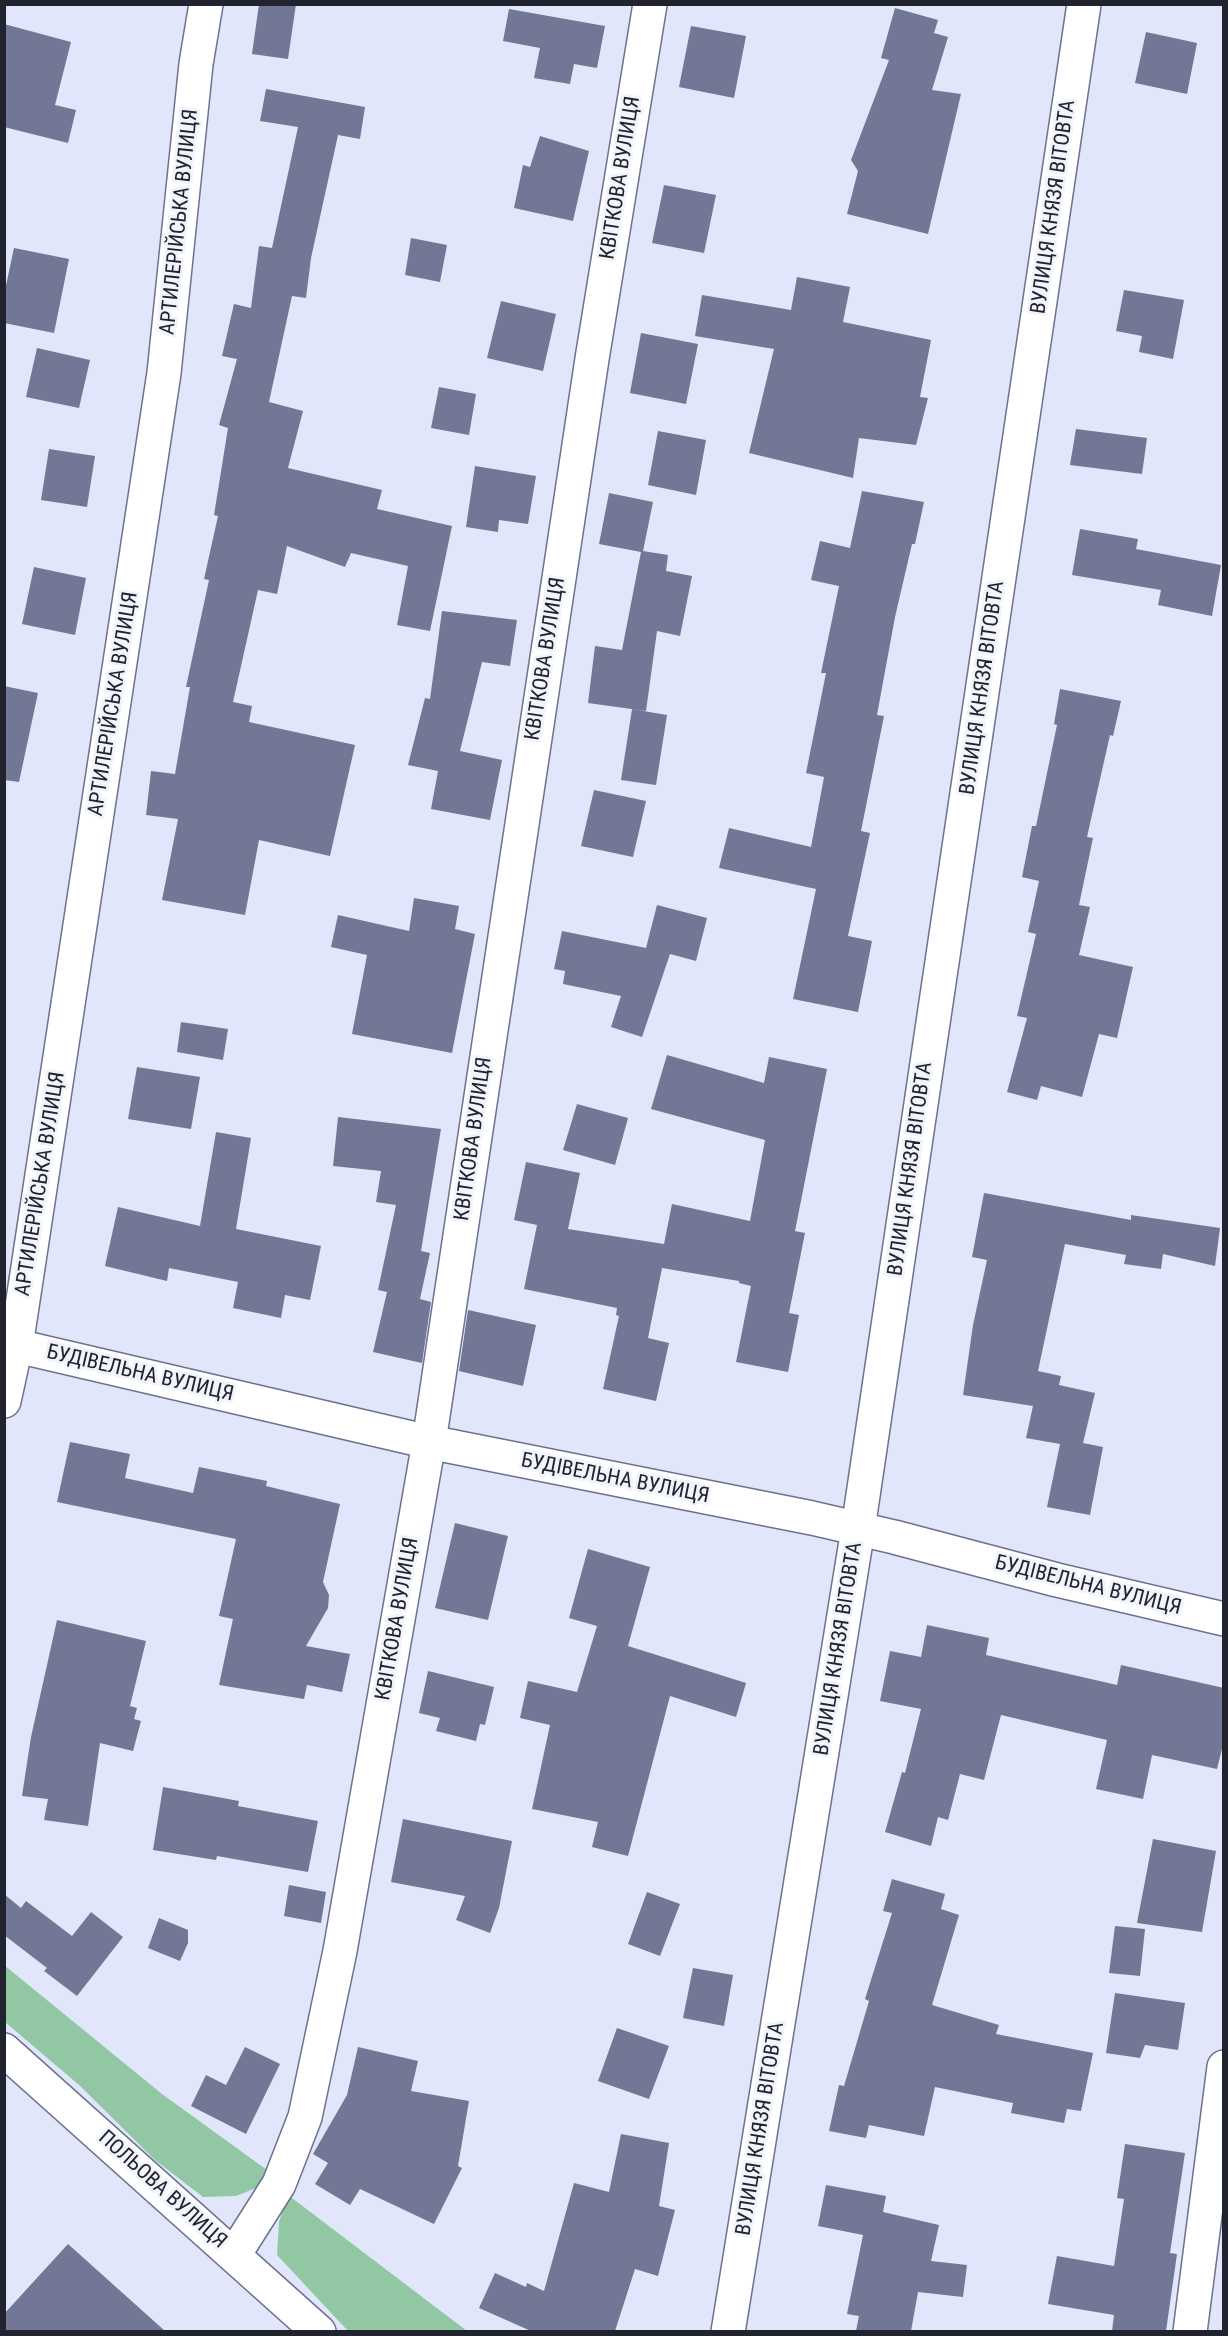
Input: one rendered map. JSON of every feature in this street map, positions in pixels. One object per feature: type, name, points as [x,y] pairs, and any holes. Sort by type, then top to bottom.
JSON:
[{"type":"street","name":"АРТИЛЕРІЙСЬКА ВУЛИЦЯ","points":[[4,1401],[10,1344],[164,373],[196,64],[206,4]]},
{"type":"street","name":"КВІТКОВА ВУЛИЦЯ","points":[[234,2255],[279,2184],[305,2117],[340,1951],[429,1442],[590,371],[650,4]]},
{"type":"street","name":"ВУЛИЦЯ КНЯЗЯ ВІТОВТА","points":[[728,2331],[858,1529],[1084,4]]},
{"type":"street","name":"БУДІВЕЛЬНА ВУЛИЦЯ","points":[[10,1344],[429,1442],[858,1529],[1057,1580],[1224,1619]]},
{"type":"street","name":"ПОЛЬОВА ВУЛИЦЯ","points":[[10,2065],[234,2255],[304,2327]]},
{"type":"street","points":[[1191,2331],[1224,2067]]},
{"type":"green space","points":[[4,1965],[162,2094],[267,2170],[261,2186],[236,2196],[203,2197],[155,2160],[79,2085],[5,2022]]},
{"type":"green space","points":[[288,2195],[467,2331],[348,2331],[277,2255],[279,2222]]},
{"type":"building","points":[[259,4],[296,4],[288,59],[252,54]]},
{"type":"building","points":[[895,8],[938,20],[934,33],[948,37],[932,90],[961,94],[928,234],[847,214],[858,171],[851,160],[889,60],[881,58]]},
{"type":"building","points":[[509,9],[605,26],[597,68],[574,64],[570,84],[534,78],[540,48],[503,41]]},
{"type":"building","points":[[4,24],[71,42],[55,105],[76,110],[68,143],[4,127]]},
{"type":"building","points":[[691,26],[746,36],[734,98],[679,87]]},
{"type":"building","points":[[1146,32],[1197,43],[1187,94],[1135,83]]},
{"type":"building","points":[[266,89],[365,107],[360,139],[338,135],[311,258],[306,298],[292,296],[269,402],[303,411],[288,468],[382,490],[377,509],[452,526],[430,631],[397,625],[408,566],[351,553],[345,567],[287,546],[277,594],[258,590],[233,702],[252,706],[249,722],[355,745],[330,856],[259,840],[245,915],[162,900],[178,819],[146,815],[151,771],[175,774],[190,687],[186,687],[209,580],[204,579],[218,516],[214,515],[228,428],[219,425],[237,359],[222,356],[234,304],[251,308],[259,246],[272,248],[298,127],[260,121]]},
{"type":"building","points":[[540,136],[589,151],[573,221],[514,208],[523,165],[530,167]]},
{"type":"building","points":[[664,185],[716,195],[704,253],[652,243]]},
{"type":"building","points":[[411,238],[447,245],[440,282],[405,275]]},
{"type":"building","points":[[14,248],[69,259],[54,333],[4,323],[4,295]]},
{"type":"building","points":[[797,277],[850,287],[843,322],[931,340],[920,397],[928,398],[916,445],[859,438],[853,478],[749,453],[774,349],[695,336],[702,295],[791,310]]},
{"type":"building","points":[[1124,290],[1184,300],[1173,359],[1139,352],[1142,336],[1116,331]]},
{"type":"building","points":[[501,301],[556,314],[543,371],[487,358]]},
{"type":"building","points":[[641,333],[698,344],[686,404],[630,393]]},
{"type":"building","points":[[37,348],[90,360],[79,408],[26,397]]},
{"type":"building","points":[[439,387],[476,394],[469,435],[431,428]]},
{"type":"building","points":[[1076,429],[1147,438],[1142,474],[1070,465]]},
{"type":"building","points":[[658,431],[706,440],[696,495],[648,485]]},
{"type":"building","points":[[49,449],[95,456],[87,507],[41,500]]},
{"type":"building","points":[[475,466],[536,476],[528,524],[499,520],[498,532],[466,527]]},
{"type":"building","points":[[862,491],[924,502],[895,617],[877,715],[884,716],[861,831],[870,833],[848,936],[872,941],[858,1012],[793,999],[816,889],[719,868],[729,828],[811,847],[824,777],[806,773],[826,673],[821,673],[839,586],[811,580],[820,541],[850,548]]},
{"type":"building","points":[[609,493],[653,502],[643,551],[668,555],[666,571],[692,576],[680,636],[657,631],[646,711],[588,703],[595,646],[622,650],[641,552],[599,544]]},
{"type":"building","points":[[1080,529],[1138,539],[1136,549],[1221,565],[1212,616],[1158,605],[1161,590],[1072,575]]},
{"type":"building","points":[[34,567],[86,578],[75,635],[22,624]]},
{"type":"building","points":[[442,611],[517,620],[510,666],[482,662],[460,751],[502,760],[490,820],[431,809],[438,771],[408,765],[425,698],[430,699]]},
{"type":"building","points":[[4,686],[38,693],[19,782],[4,780]]},
{"type":"building","points":[[1060,689],[1121,701],[1113,736],[1110,735],[1087,837],[1093,838],[1079,905],[1090,907],[1079,955],[1133,967],[1117,1038],[1099,1034],[1082,1097],[1041,1086],[1037,1100],[1007,1092],[1027,1018],[1017,1016],[1036,934],[1028,932],[1039,881],[1022,877],[1032,826],[1036,826],[1057,725],[1054,724]]},
{"type":"building","points":[[632,709],[667,715],[656,785],[621,780]]},
{"type":"building","points":[[594,790],[646,801],[633,857],[581,846]]},
{"type":"building","points":[[414,898],[459,906],[455,929],[475,934],[452,1053],[352,1034],[367,955],[331,947],[338,915],[409,931]]},
{"type":"building","points":[[657,905],[707,918],[696,961],[670,954],[642,1037],[611,1027],[621,996],[563,984],[565,971],[554,969],[562,931],[646,948]]},
{"type":"building","points":[[181,1022],[228,1029],[223,1060],[177,1052]]},
{"type":"building","points":[[667,1055],[764,1083],[769,1057],[827,1069],[795,1231],[805,1233],[789,1313],[799,1315],[788,1372],[736,1362],[751,1286],[739,1283],[739,1281],[662,1268],[648,1338],[669,1343],[656,1401],[603,1389],[619,1316],[616,1315],[617,1308],[524,1289],[537,1225],[514,1220],[526,1162],[580,1173],[568,1229],[664,1244],[672,1204],[750,1221],[765,1140],[651,1109]]},
{"type":"building","points":[[137,1067],[200,1077],[191,1129],[128,1119]]},
{"type":"building","points":[[577,1104],[628,1118],[615,1165],[563,1150]]},
{"type":"building","points":[[338,1117],[441,1129],[421,1251],[430,1253],[420,1299],[431,1302],[422,1363],[373,1352],[387,1292],[378,1290],[396,1205],[376,1202],[381,1171],[333,1166]]},
{"type":"building","points":[[216,1132],[251,1138],[236,1229],[321,1246],[310,1300],[285,1295],[281,1318],[233,1308],[238,1282],[169,1268],[167,1281],[105,1266],[118,1207],[200,1226]]},
{"type":"building","points":[[984,1193],[1131,1220],[1131,1215],[1220,1228],[1215,1266],[1163,1254],[1161,1269],[1124,1264],[1126,1255],[1065,1244],[1038,1371],[1061,1376],[1059,1385],[1095,1393],[1083,1443],[1103,1447],[1090,1515],[1047,1507],[1060,1444],[1026,1438],[1033,1406],[963,1395],[973,1325],[987,1260],[972,1257]]},
{"type":"building","points":[[468,1310],[536,1325],[523,1386],[459,1371]]},
{"type":"building","points":[[70,1442],[130,1454],[125,1478],[193,1493],[199,1467],[267,1481],[266,1486],[340,1504],[323,1582],[329,1595],[328,1608],[306,1646],[350,1654],[342,1692],[307,1685],[304,1699],[219,1685],[233,1619],[219,1616],[236,1539],[57,1502]]},
{"type":"building","points":[[455,1523],[508,1536],[488,1620],[435,1608]]},
{"type":"building","points":[[588,1549],[650,1567],[628,1646],[746,1683],[736,1717],[670,1696],[628,1856],[592,1847],[598,1822],[532,1809],[550,1725],[520,1718],[528,1681],[577,1692],[597,1626],[569,1618]]},
{"type":"building","points":[[57,1620],[146,1641],[130,1706],[137,1708],[134,1719],[141,1721],[133,1751],[100,1743],[88,1826],[44,1820],[48,1799],[22,1796],[31,1737]]},
{"type":"building","points":[[927,1625],[989,1638],[986,1655],[1117,1685],[1121,1665],[1224,1688],[1224,1741],[1217,1769],[1152,1755],[1143,1799],[1096,1789],[1107,1740],[1001,1715],[984,1780],[960,1774],[948,1820],[938,1817],[931,1846],[885,1832],[902,1772],[905,1773],[921,1709],[880,1701],[890,1651],[921,1657]]},
{"type":"building","points":[[428,1671],[494,1687],[485,1725],[480,1724],[476,1741],[436,1731],[440,1718],[419,1713]]},
{"type":"building","points":[[163,1787],[239,1801],[238,1806],[318,1821],[308,1872],[217,1856],[216,1860],[153,1850]]},
{"type":"building","points":[[403,1819],[512,1841],[499,1908],[490,1933],[456,1920],[465,1896],[391,1882]]},
{"type":"building","points":[[1153,1839],[1216,1851],[1202,1932],[1137,1923]]},
{"type":"building","points":[[892,1879],[945,1894],[941,1909],[959,1915],[932,2005],[999,2025],[996,2034],[1093,2053],[1081,2111],[1067,2109],[1064,2123],[1011,2113],[1013,2103],[935,2087],[924,2136],[869,2125],[866,2138],[829,2131],[839,2085],[844,2086],[869,2001],[865,1999],[892,1913],[883,1911]]},
{"type":"building","points":[[289,1885],[326,1892],[321,1923],[284,1916]]},
{"type":"building","points":[[647,1892],[680,1904],[660,1956],[628,1944]]},
{"type":"building","points":[[4,1894],[21,1908],[26,1901],[72,1936],[91,1912],[123,1937],[77,1996],[44,1971],[47,1968],[4,1935]]},
{"type":"building","points":[[159,1918],[188,1930],[188,1943],[180,1961],[148,1948]]},
{"type":"building","points":[[1115,1926],[1145,1929],[1140,1976],[1109,1973]]},
{"type":"building","points":[[693,1968],[733,1975],[724,2026],[683,2018]]},
{"type":"building","points":[[1115,1993],[1185,2003],[1178,2050],[1145,2045],[1140,2058],[1106,2053]]},
{"type":"building","points":[[617,2028],[669,2046],[649,2099],[598,2081]]},
{"type":"building","points":[[245,2047],[280,2064],[246,2134],[191,2106],[206,2075],[226,2085]]},
{"type":"building","points":[[358,2047],[418,2061],[411,2091],[469,2101],[458,2166],[462,2168],[434,2224],[360,2189],[350,2205],[315,2184],[328,2163],[313,2154],[347,2095]]},
{"type":"building","points":[[621,2134],[669,2143],[659,2206],[675,2210],[658,2276],[635,2269],[615,2331],[531,2331],[479,2308],[495,2273],[526,2287],[527,2283],[544,2291],[574,2183],[609,2192]]},
{"type":"building","points":[[1125,2144],[1185,2153],[1170,2253],[1177,2254],[1166,2331],[1112,2331],[1114,2315],[1048,2304],[1057,2256],[1114,2266],[1124,2199],[1117,2198]]},
{"type":"building","points":[[826,2185],[886,2196],[883,2212],[939,2225],[931,2261],[967,2265],[963,2297],[918,2292],[911,2331],[856,2331],[859,2316],[847,2314],[863,2235],[818,2226]]},
{"type":"building","points":[[68,2244],[165,2331],[4,2331],[4,2314]]}]
